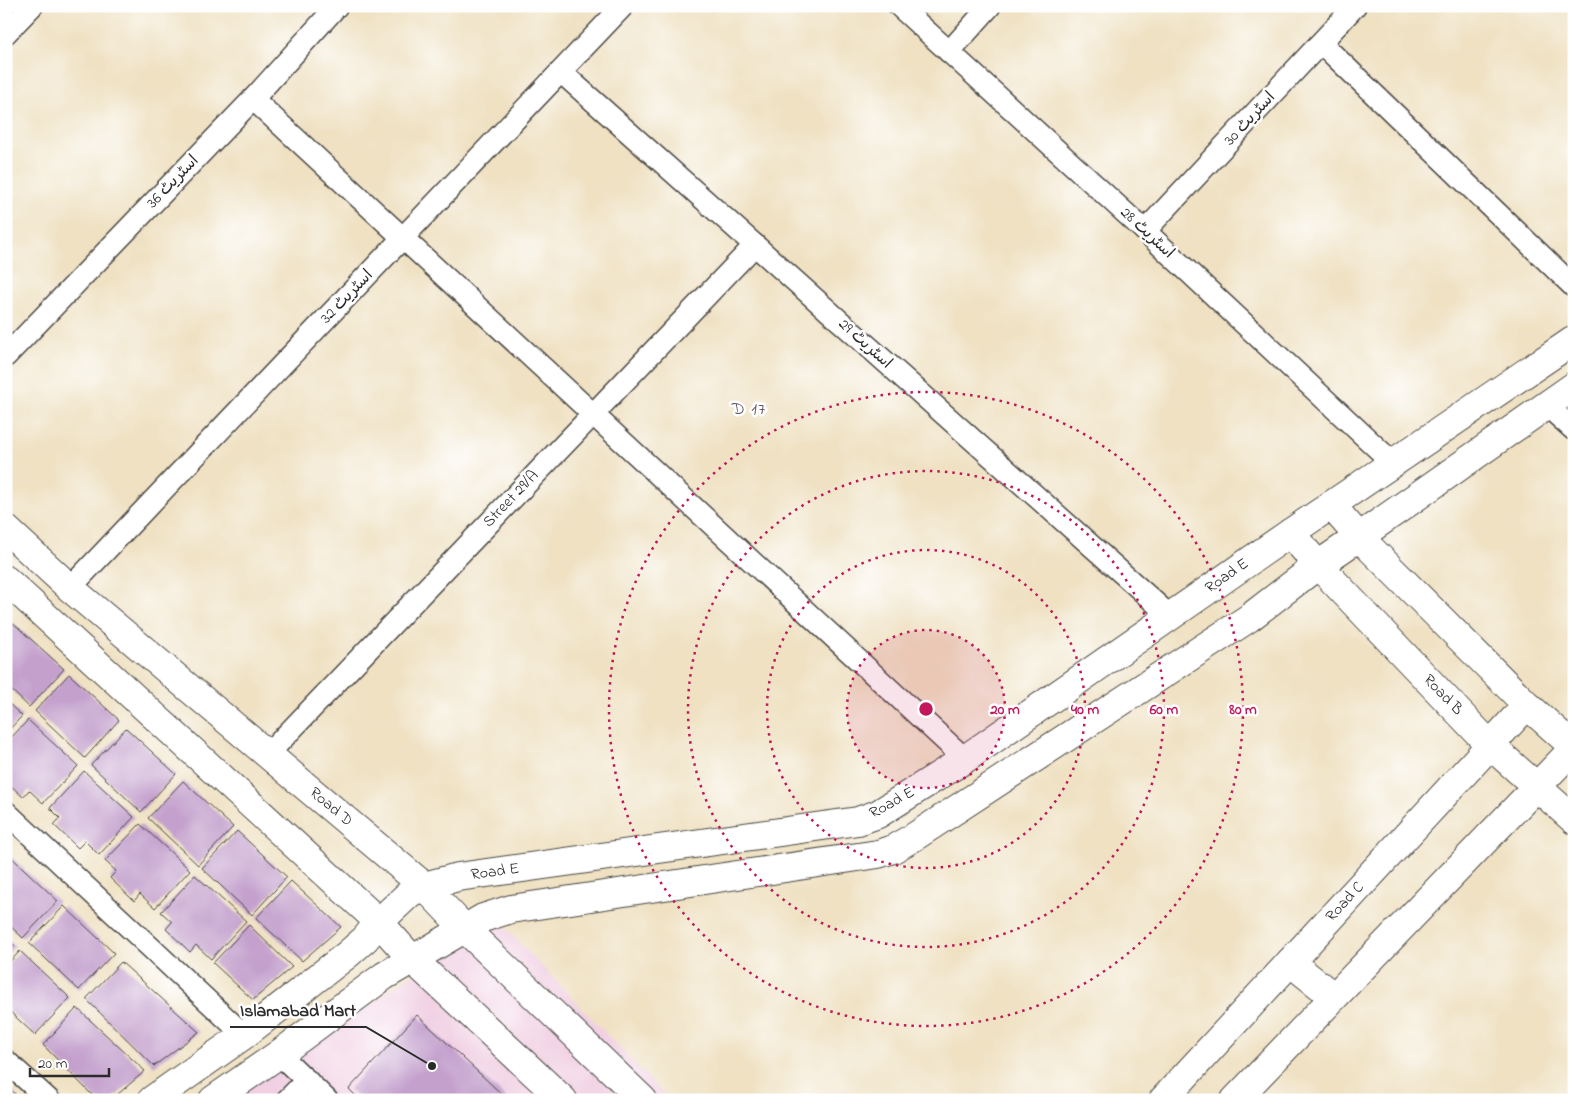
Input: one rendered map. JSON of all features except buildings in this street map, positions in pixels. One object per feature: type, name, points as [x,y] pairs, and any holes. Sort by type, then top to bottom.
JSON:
[{"type":"street","points":[[6,33],[32,6]]},
{"type":"street","name":"اسٹریٹ 36","points":[[6,356],[253,99],[337,6]]},
{"type":"street","name":"اسٹریٹ 32","points":[[70,588],[623,6]]},
{"type":"street","name":"اسٹریٹ 28","points":[[899,6],[1145,230],[1393,463]]},
{"type":"street","points":[[949,52],[990,6]]},
{"type":"street","name":"اسٹریٹ 30","points":[[1145,230],[1355,6]]},
{"type":"street","points":[[1321,43],[1574,287]]},
{"type":"street","name":"اسٹریٹ 29","points":[[561,72],[1170,616]]},
{"type":"street","points":[[253,99],[965,759]]},
{"type":"street","name":"Street 29/A","points":[[268,754],[755,245]]},
{"type":"street","name":"Road E","points":[[152,1100],[244,1035],[348,954],[410,893],[424,886],[458,877],[858,821],[878,814],[965,759],[1290,533],[1574,340]]},
{"type":"street","points":[[213,1100],[279,1054],[384,976],[483,918],[511,909],[878,854],[914,837],[1249,618],[1318,565],[1574,386]]},
{"type":"street","points":[[1546,405],[1574,430]]},
{"type":"street","points":[[1235,1100],[1574,748],[1527,705],[1359,537],[1331,505]]},
{"type":"street","name":"Road D","points":[[6,529],[70,588],[424,886],[464,928],[642,1100]]},
{"type":"street","name":"Road B","points":[[1290,533],[1318,565],[1490,745],[1574,820]]},
{"type":"street","points":[[6,580],[379,922],[412,959],[563,1100]]},
{"type":"street","name":"Road C","points":[[1163,1100],[1527,705]]},
{"type":"street","points":[[6,812],[244,1035]]},
{"type":"street","points":[[1290,962],[1334,997]]},
{"type":"street","points":[[279,1054],[326,1100]]},
{"type":"street","points":[[6,1061],[49,1100]]},
{"type":"street","points":[[287,1100],[307,1080]]},
{"type":"shaded area","points":[[495,917],[669,1100],[232,1100]]},
{"type":"place","name":"Islamabad Mart","points":[[432,1066]]},
{"type":"district","name":"D 17","points":[[749,410]]}]
